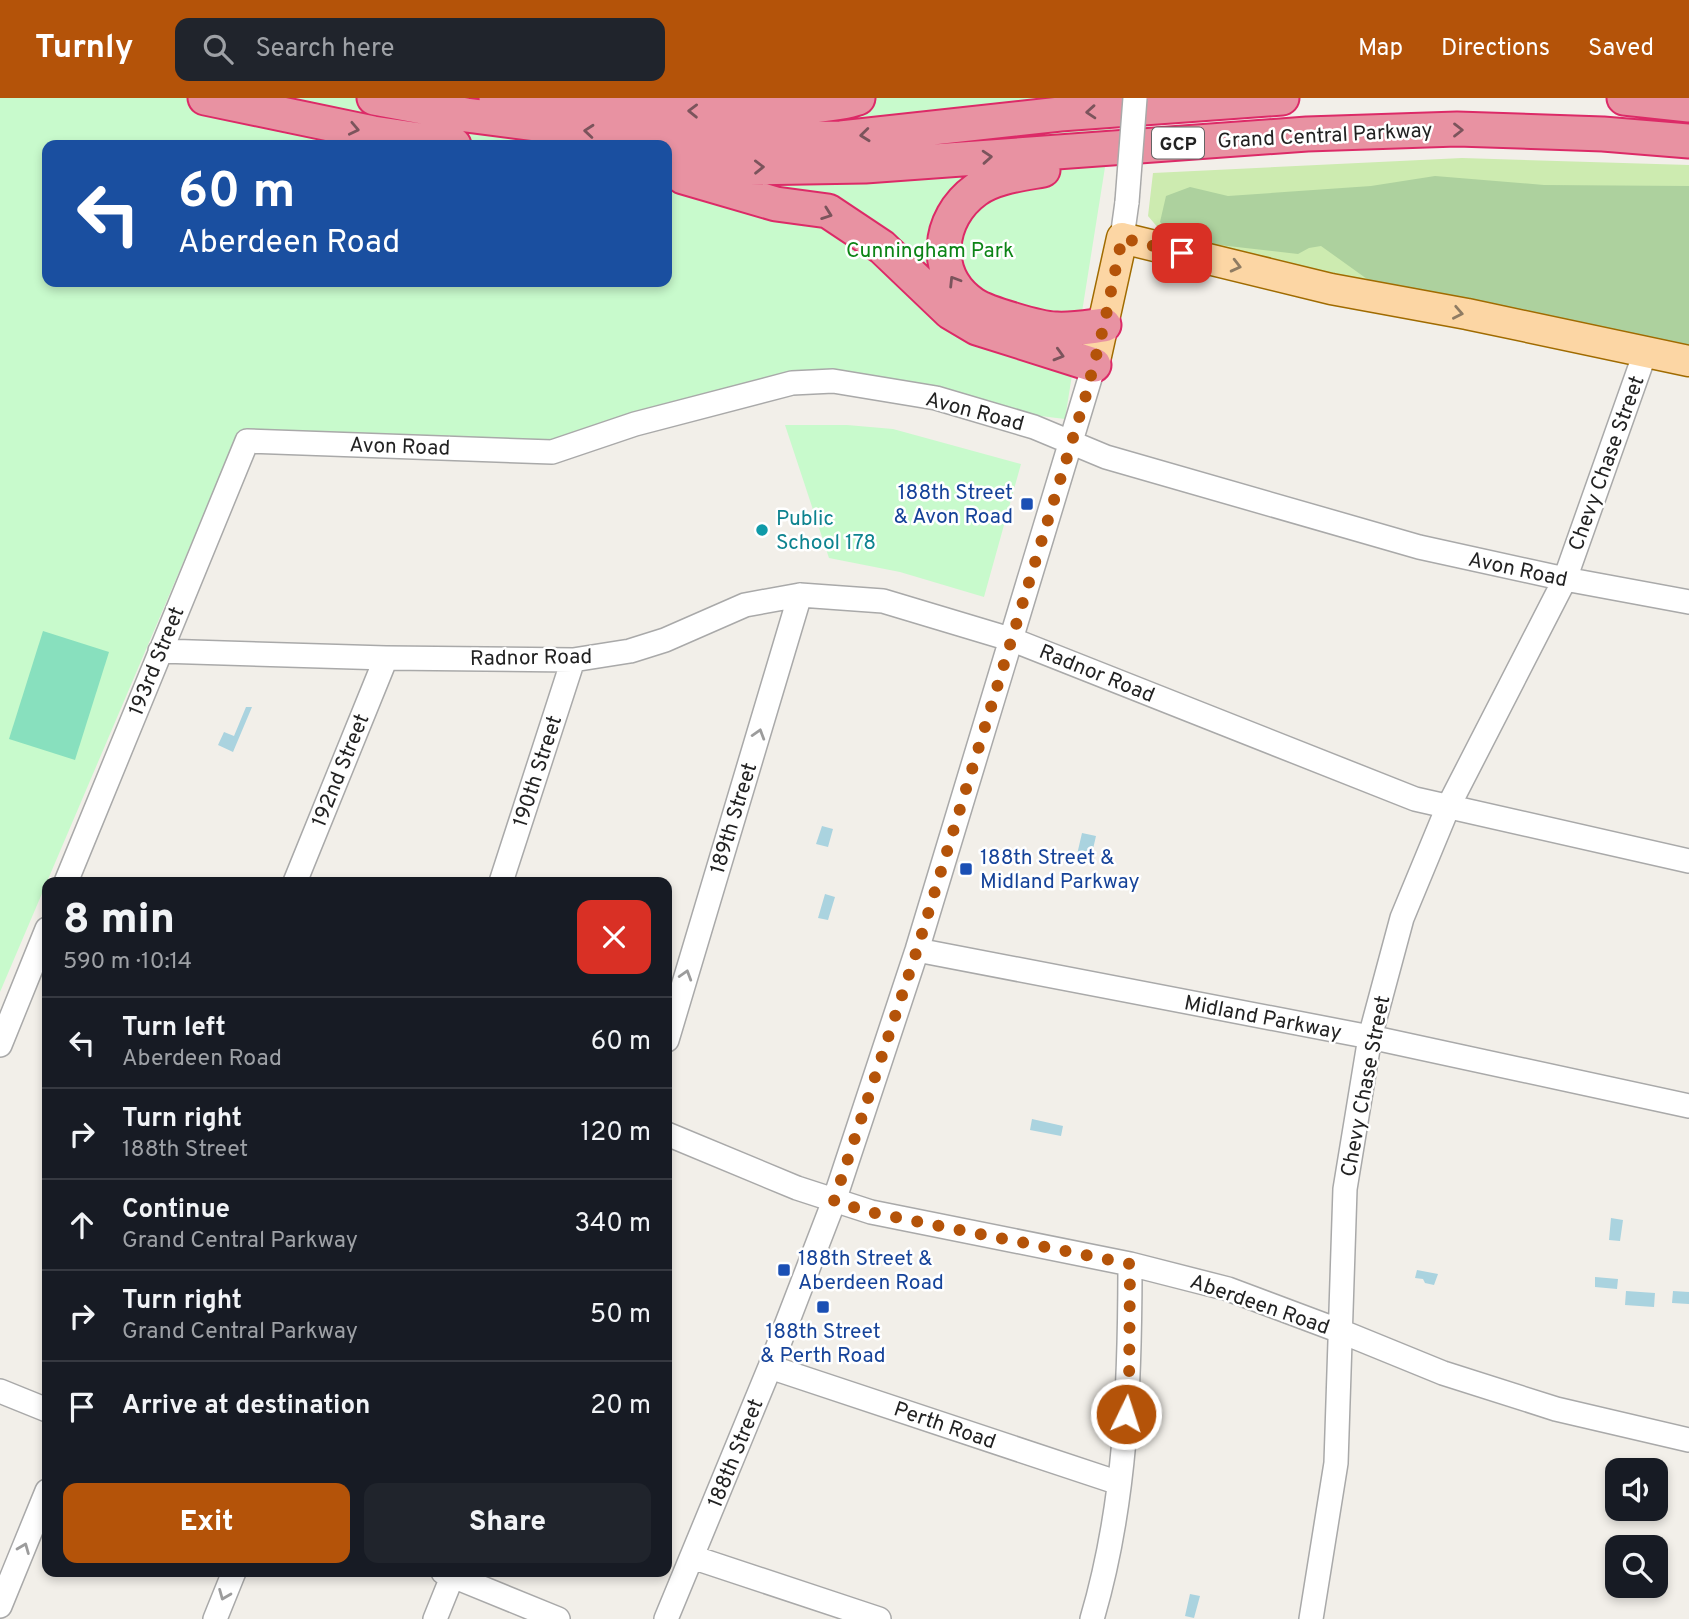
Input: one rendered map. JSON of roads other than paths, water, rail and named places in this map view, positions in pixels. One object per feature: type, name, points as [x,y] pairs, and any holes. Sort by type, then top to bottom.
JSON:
[{"type":"highway","points":[[205,98],[373,133],[420,140]]},
{"type":"highway","name":"Grand Central Parkway","points":[[374,98],[466,116],[566,128],[652,136],[779,139],[841,138],[1060,114],[1282,98]]},
{"type":"highway","points":[[496,98],[649,110],[856,112],[1062,98]]},
{"type":"highway","points":[[770,111],[859,98]]},
{"type":"highway","points":[[1624,98],[1689,105]]},
{"type":"highway","name":"Grand Central Parkway","points":[[672,164],[750,168],[865,166],[1307,134],[1457,129],[1603,134],[1689,141]]},
{"type":"highway","points":[[1104,325],[1054,330],[974,305],[948,273],[942,246],[947,229],[954,214],[978,188],[1003,178],[1165,144]]},
{"type":"highway","points":[[672,174],[776,204],[828,211],[882,247],[950,312],[977,328],[1094,365]]},
{"type":"main road","points":[[1094,365],[1122,238],[1331,289],[1467,314],[1689,361]]},
{"type":"street","points":[[1122,238],[1135,98]]},
{"type":"street","name":"Chevy Chase Street","points":[[1311,1619],[1336,1463],[1345,1189],[1370,1037],[1402,918],[1448,807],[1564,579],[1645,353]]},
{"type":"street","name":"188th Street","points":[[666,1619],[770,1367],[834,1201],[917,950],[1013,640],[1094,365]]},
{"type":"street","name":"Avon Road","points":[[247,441],[552,452],[635,424],[792,383],[833,381],[936,398],[1034,427],[1106,457],[1419,547],[1689,603]]},
{"type":"street","name":"193rd Street","points":[[68,877],[247,441]]},
{"type":"street","name":"Radnor Road","points":[[160,651],[573,660],[630,651],[665,640],[745,606],[800,595],[883,601],[1013,640],[1415,799],[1689,861]]},
{"type":"street","name":"189th Street","points":[[672,1023],[800,595]]},
{"type":"street","name":"192nd Street","points":[[297,877],[386,658]]},
{"type":"street","name":"190th Street","points":[[503,877],[573,660]]},
{"type":"street","points":[[0,1045],[42,941]]},
{"type":"street","name":"Midland Parkway","points":[[917,950],[1370,1037],[1689,1106]]},
{"type":"street","name":"Aberdeen Road","points":[[672,1136],[834,1201],[870,1212],[1130,1264],[1228,1289],[1443,1373],[1556,1409],[1689,1440]]},
{"type":"street","points":[[1091,1619],[1105,1576],[1119,1483],[1129,1391],[1130,1264]]},
{"type":"street","name":"Perth Road","points":[[770,1367],[1119,1483]]},
{"type":"street","points":[[0,1391],[42,1408]]},
{"type":"street","points":[[0,1606],[42,1503]]},
{"type":"street","points":[[692,1557],[879,1619]]},
{"type":"street","points":[[215,1619],[232,1577]]},
{"type":"street","points":[[435,1619],[449,1577]]},
{"type":"street","points":[[459,1577],[558,1619]]},
{"type":"water","points":[[246,707],[252,707],[233,752],[218,745],[224,732],[234,736]]},
{"type":"water","points":[[822,826],[833,829],[828,847],[816,844]]},
{"type":"water","points":[[1082,833],[1096,836],[1090,862],[1076,859]]},
{"type":"water","points":[[825,894],[835,897],[828,920],[818,918]]},
{"type":"water","points":[[1032,1119],[1063,1126],[1061,1136],[1030,1130]]},
{"type":"water","points":[[1611,1218],[1623,1220],[1620,1241],[1609,1240]]},
{"type":"water","points":[[1417,1270],[1438,1274],[1434,1285],[1415,1278]]},
{"type":"water","points":[[1595,1277],[1618,1279],[1617,1289],[1595,1287]]},
{"type":"water","points":[[1626,1291],[1655,1293],[1654,1307],[1625,1305]]},
{"type":"water","points":[[1673,1291],[1689,1292],[1689,1304],[1672,1303]]},
{"type":"water","points":[[1190,1594],[1200,1596],[1194,1618],[1185,1616]]},
{"type":"place","name":"188th Street & Avon Road","points":[[1027,504]]},
{"type":"place","name":"Public School 178","points":[[762,530]]},
{"type":"place","name":"188th Street & Midland Parkway","points":[[966,869]]},
{"type":"place","name":"188th Street & Aberdeen Road","points":[[784,1270]]},
{"type":"place","name":"188th Street & Perth Road","points":[[823,1307]]},
{"type":"park label","name":"Cunningham Park","points":[[930,250]]}]
